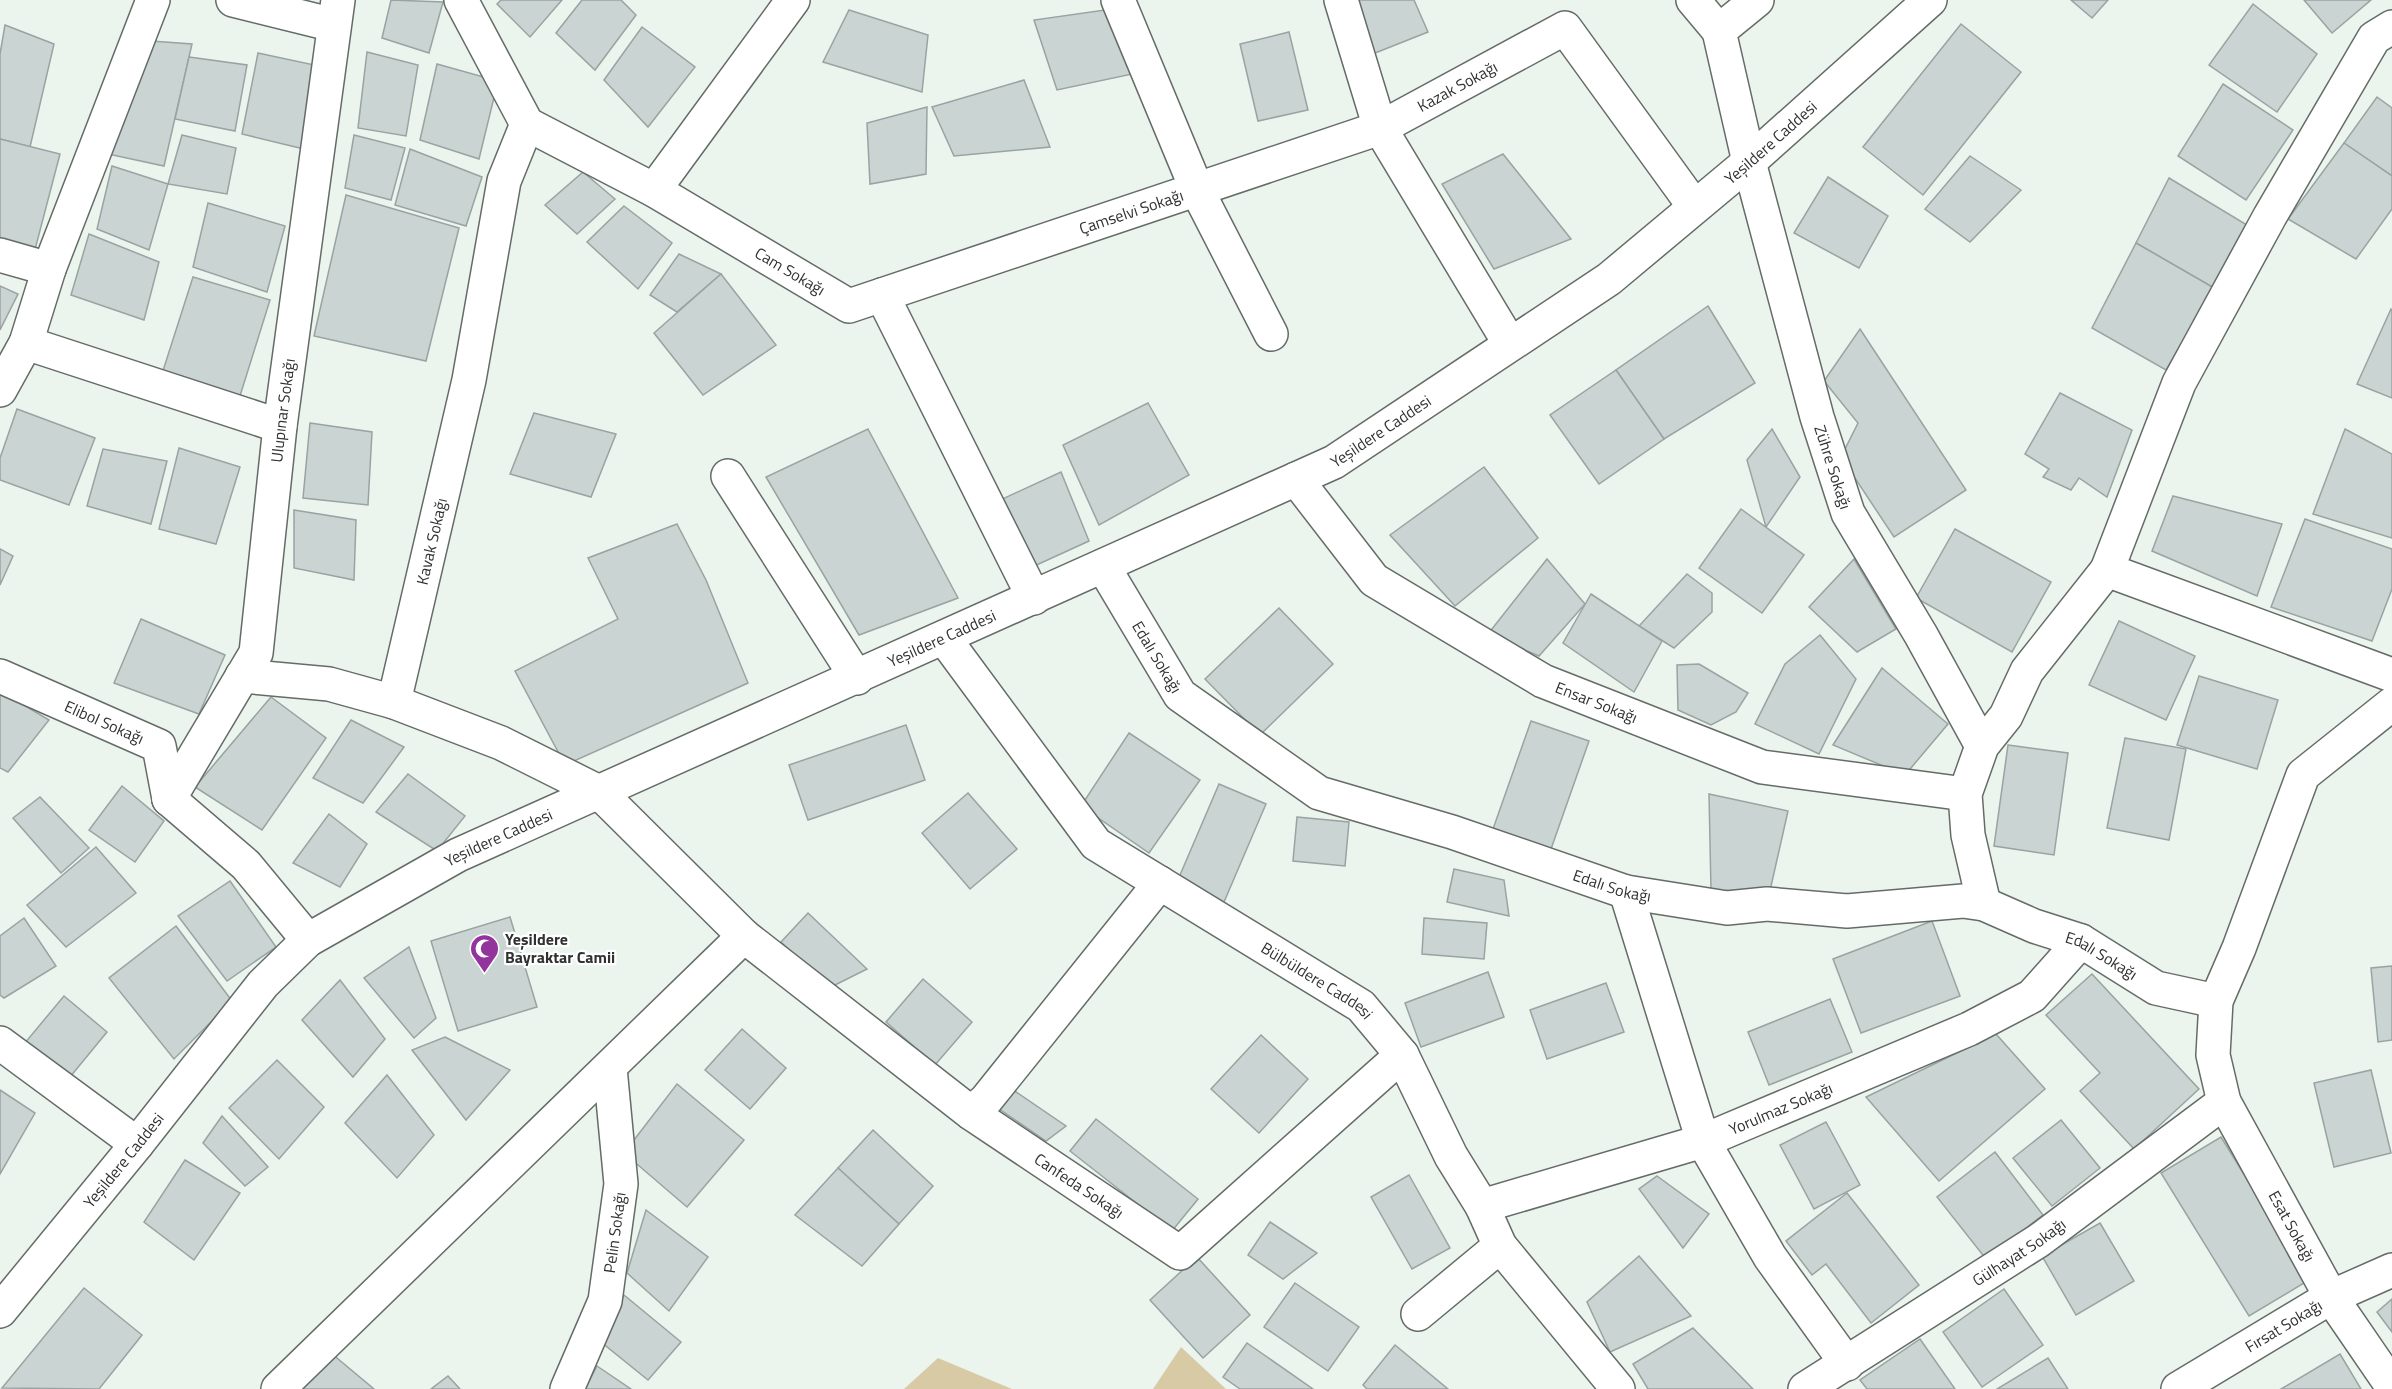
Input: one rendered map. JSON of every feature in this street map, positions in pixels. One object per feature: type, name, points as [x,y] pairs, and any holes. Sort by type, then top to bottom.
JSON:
[{"type":"street","points":[[0,390],[26,343],[49,269],[153,0]]},
{"type":"street","points":[[233,0],[336,12]]},
{"type":"street","points":[[461,0],[527,124]]},
{"type":"street","points":[[654,190],[793,0]]},
{"type":"street","points":[[1118,0],[1197,190],[1271,334]]},
{"type":"street","points":[[1341,0],[1380,128],[1510,344]]},
{"type":"street","points":[[1694,0],[1719,31],[1756,0]]},
{"type":"street","name":"Yeşildere Caddesi","points":[[0,1311],[137,1144],[262,984],[308,940],[458,855],[858,678],[1334,462],[1609,279],[1749,162],[1930,0]]},
{"type":"street","name":"Ulupınar Sokağı","points":[[169,799],[256,653],[280,426],[336,12]]},
{"type":"street","points":[[1984,904],[1968,835],[1965,794],[1982,746],[2006,716],[2027,671],[2107,570],[2179,383],[2270,216],[2374,38],[2392,27]]},
{"type":"street","name":"Kazak Sokağı","points":[[1380,128],[1565,28],[1694,206]]},
{"type":"street","name":"Zühre Sokağı","points":[[1719,31],[1749,162],[1817,417],[1848,513],[1921,635],[1982,746]]},
{"type":"street","name":"Cam Sokağı","points":[[527,124],[654,190],[849,306],[882,295]]},
{"type":"street","name":"Kavak Sokağı","points":[[394,702],[469,380],[504,181],[527,124]]},
{"type":"street","name":"Çamselvi Sokağı","points":[[882,295],[1380,128]]},
{"type":"street","points":[[0,255],[49,269]]},
{"type":"street","points":[[882,295],[1034,598]]},
{"type":"street","points":[[26,343],[280,426]]},
{"type":"street","points":[[728,476],[858,678]]},
{"type":"street","name":"Ensar Sokağı","points":[[1296,479],[1374,580],[1543,681],[1762,767],[1965,794]]},
{"type":"street","name":"Edalı Sokağı","points":[[1103,567],[1180,695],[1319,793],[1452,832],[1626,892],[1727,908],[1767,904],[1847,911],[1963,901],[1984,904],[2034,926],[2081,941],[2156,988],[2216,1001]]},
{"type":"street","points":[[2107,570],[2392,675]]},
{"type":"street","name":"Bülbüldere Caddesi","points":[[944,638],[1096,844],[1361,1006],[1402,1055],[1451,1156],[1482,1206],[1500,1246],[1618,1389]]},
{"type":"street","name":"Elibol Sokağı","points":[[0,676],[159,746],[169,799]]},
{"type":"street","points":[[243,676],[329,684],[394,702],[501,743],[599,792]]},
{"type":"street","name":"Esat Sokağı","points":[[2392,704],[2303,775],[2239,948],[2216,1001],[2212,1055],[2224,1102],[2331,1297],[2392,1386]]},
{"type":"street","name":"Canfeda Sokağı","points":[[599,792],[744,936],[971,1113],[1180,1253],[1402,1055]]},
{"type":"street","points":[[169,799],[246,865],[308,940]]},
{"type":"street","points":[[971,1113],[986,1100],[1160,883]]},
{"type":"street","points":[[1626,892],[1702,1141],[1770,1257],[1847,1364]]},
{"type":"street","points":[[278,1389],[744,936]]},
{"type":"street","name":"Yorulmaz Sokağı","points":[[1482,1206],[1702,1141],[1968,1029],[2032,996],[2081,941]]},
{"type":"street","points":[[0,1043],[137,1144]]},
{"type":"street","name":"Pelin Sokağı","points":[[567,1389],[605,1301],[621,1184],[610,1068]]},
{"type":"street","name":"Gülhayat Sokağı","points":[[1805,1389],[2038,1241],[2224,1102]]},
{"type":"street","points":[[1418,1314],[1500,1246]]},
{"type":"street","name":"Fırsat Sokağı","points":[[2178,1389],[2331,1297],[2392,1270]]},
{"type":"shaded area","points":[[1181,1347],[1226,1389],[1153,1389]]},
{"type":"shaded area","points":[[938,1358],[1012,1389],[904,1389]]},
{"type":"building","points":[[391,0],[443,2],[429,53],[382,38]]},
{"type":"building","points":[[501,0],[562,0],[530,37],[497,4]]},
{"type":"building","points":[[582,0],[621,0],[636,15],[595,70],[556,33]]},
{"type":"building","points":[[1341,0],[1414,0],[1428,32],[1365,57]]},
{"type":"building","points":[[2071,0],[2108,0],[2092,18]]},
{"type":"building","points":[[2304,0],[2371,0],[2332,33]]},
{"type":"building","points":[[2253,4],[2317,54],[2277,112],[2209,65]]},
{"type":"building","points":[[1112,9],[1137,73],[1057,90],[1034,20]]},
{"type":"building","points":[[849,10],[928,35],[922,92],[823,62]]},
{"type":"building","points":[[1961,24],[2021,72],[1923,195],[1863,147]]},
{"type":"building","points":[[5,25],[54,44],[30,147],[0,139],[0,54]]},
{"type":"building","points":[[642,27],[695,67],[648,127],[604,80]]},
{"type":"building","points":[[1289,32],[1308,110],[1258,121],[1240,44]]},
{"type":"building","points":[[137,40],[192,44],[164,166],[94,151]]},
{"type":"building","points":[[367,52],[418,65],[406,136],[358,128]]},
{"type":"building","points":[[258,53],[319,66],[304,149],[242,134]]},
{"type":"building","points":[[189,57],[247,65],[235,131],[175,119]]},
{"type":"building","points":[[437,64],[498,81],[479,159],[420,140]]},
{"type":"building","points":[[1024,80],[1050,147],[954,156],[932,107]]},
{"type":"building","points":[[2223,84],[2293,130],[2246,200],[2178,156]]},
{"type":"building","points":[[2377,97],[2392,108],[2392,176],[2344,143]]},
{"type":"building","points":[[927,107],[926,174],[870,184],[867,123]]},
{"type":"building","points":[[182,135],[236,148],[227,194],[168,184]]},
{"type":"building","points":[[354,135],[405,148],[391,200],[345,188]]},
{"type":"building","points":[[0,139],[60,154],[32,261],[0,252]]},
{"type":"building","points":[[2344,143],[2392,176],[2392,209],[2356,259],[2288,219]]},
{"type":"building","points":[[410,149],[482,177],[466,226],[395,205]]},
{"type":"building","points":[[1503,154],[1571,239],[1494,269],[1442,184]]},
{"type":"building","points":[[1970,156],[2021,190],[1970,242],[1925,209]]},
{"type":"building","points":[[112,166],[168,184],[149,250],[97,229]]},
{"type":"building","points":[[583,172],[615,199],[577,234],[545,205]]},
{"type":"building","points":[[1828,177],[1888,216],[1859,268],[1794,233]]},
{"type":"building","points":[[2169,178],[2247,225],[2214,288],[2136,243]]},
{"type":"building","points":[[346,195],[459,228],[426,361],[314,336]]},
{"type":"building","points":[[208,203],[285,226],[267,292],[193,267]]},
{"type":"building","points":[[624,206],[672,243],[638,289],[587,242]]},
{"type":"building","points":[[89,234],[159,262],[144,320],[71,295]]},
{"type":"building","points":[[2136,243],[2214,288],[2166,370],[2092,328]]},
{"type":"building","points":[[679,254],[721,274],[677,312],[650,295]]},
{"type":"building","points":[[721,274],[776,345],[703,395],[654,333]]},
{"type":"building","points":[[193,277],[270,300],[235,412],[160,380]]},
{"type":"building","points":[[0,286],[18,294],[0,330]]},
{"type":"building","points":[[1708,306],[1755,383],[1664,439],[1616,370]]},
{"type":"building","points":[[2392,310],[2392,398],[2357,384]]},
{"type":"building","points":[[1860,329],[1966,490],[1894,537],[1841,457],[1858,423],[1824,381]]},
{"type":"building","points":[[1616,370],[1664,439],[1599,484],[1550,415]]},
{"type":"building","points":[[2060,393],[2132,430],[2107,497],[2079,478],[2071,490],[2043,477],[2049,469],[2025,454]]},
{"type":"building","points":[[1148,403],[1189,475],[1099,525],[1063,445]]},
{"type":"building","points":[[17,409],[95,438],[69,505],[0,480],[0,458]]},
{"type":"building","points":[[534,413],[616,434],[591,497],[510,474]]},
{"type":"building","points":[[310,423],[372,432],[368,505],[303,498]]},
{"type":"building","points":[[868,429],[958,598],[859,635],[766,477]]},
{"type":"building","points":[[1772,429],[1800,477],[1766,527],[1747,460]]},
{"type":"building","points":[[2345,429],[2392,454],[2392,538],[2313,514]]},
{"type":"building","points":[[179,448],[240,467],[216,544],[159,529]]},
{"type":"building","points":[[103,449],[167,461],[151,524],[87,506]]},
{"type":"building","points":[[1484,467],[1538,538],[1455,606],[1390,535]]},
{"type":"building","points":[[1061,472],[1089,541],[1030,568],[998,501]]},
{"type":"building","points":[[2173,496],[2282,524],[2257,596],[2152,551]]},
{"type":"building","points":[[1741,509],[1804,555],[1762,613],[1699,568]]},
{"type":"building","points":[[294,510],[356,520],[354,580],[294,568]]},
{"type":"building","points":[[2305,519],[2392,549],[2392,589],[2372,641],[2271,607]]},
{"type":"building","points":[[677,524],[706,580],[748,683],[565,765],[515,671],[618,619],[588,558]]},
{"type":"building","points":[[1955,529],[2051,582],[2012,652],[1916,598]]},
{"type":"building","points":[[0,549],[13,556],[0,585]]},
{"type":"building","points":[[1547,559],[1585,604],[1539,656],[1488,634]]},
{"type":"building","points":[[1854,559],[1896,629],[1857,652],[1809,607]]},
{"type":"building","points":[[1687,574],[1712,593],[1712,612],[1674,648],[1639,626]]},
{"type":"building","points":[[1591,594],[1662,641],[1634,692],[1563,643]]},
{"type":"building","points":[[1279,608],[1333,664],[1260,735],[1205,679]]},
{"type":"building","points":[[141,619],[225,655],[199,714],[114,683]]},
{"type":"building","points":[[2119,621],[2195,656],[2166,720],[2089,685]]},
{"type":"building","points":[[1820,635],[1856,679],[1819,754],[1755,724],[1785,664]]},
{"type":"building","points":[[1699,664],[1748,693],[1736,712],[1711,725],[1678,710],[1677,665]]},
{"type":"building","points":[[1882,668],[1948,724],[1905,775],[1833,745]]},
{"type":"building","points":[[2199,676],[2278,700],[2257,769],[2177,745]]},
{"type":"building","points":[[0,691],[49,720],[8,772],[0,768]]},
{"type":"building","points":[[271,697],[326,738],[262,830],[195,787]]},
{"type":"building","points":[[351,720],[404,747],[363,803],[313,778]]},
{"type":"building","points":[[1531,721],[1589,741],[1551,849],[1493,829]]},
{"type":"building","points":[[906,725],[925,780],[808,820],[789,765]]},
{"type":"building","points":[[1129,733],[1200,780],[1149,853],[1081,806]]},
{"type":"building","points":[[2125,738],[2186,749],[2169,840],[2107,828]]},
{"type":"building","points":[[2008,745],[2068,753],[2054,855],[1994,846]]},
{"type":"building","points":[[408,774],[465,816],[437,851],[376,812]]},
{"type":"building","points":[[1219,784],[1266,804],[1224,902],[1177,882]]},
{"type":"building","points":[[122,786],[164,821],[135,862],[89,830]]},
{"type":"building","points":[[968,793],[1017,849],[970,889],[922,833]]},
{"type":"building","points":[[1709,794],[1788,811],[1767,904],[1711,891]]},
{"type":"building","points":[[40,797],[89,848],[61,873],[13,818]]},
{"type":"building","points":[[329,814],[367,844],[340,887],[293,863]]},
{"type":"building","points":[[1297,817],[1349,822],[1345,866],[1293,861]]},
{"type":"building","points":[[96,847],[136,893],[66,947],[27,905]]},
{"type":"building","points":[[1454,869],[1504,880],[1509,916],[1447,902]]},
{"type":"building","points":[[230,881],[276,947],[227,981],[178,916]]},
{"type":"building","points":[[808,913],[867,969],[829,988],[781,942]]},
{"type":"building","name":"Yeşildere Bayraktar Camii","points":[[510,917],[537,1007],[458,1031],[431,941]]},
{"type":"building","points":[[24,918],[56,966],[4,998],[0,995],[0,936]]},
{"type":"building","points":[[1424,918],[1487,923],[1484,959],[1422,954]]},
{"type":"building","points":[[1932,921],[1960,996],[1861,1033],[1833,959]]},
{"type":"building","points":[[176,926],[232,1001],[174,1059],[109,978]]},
{"type":"building","points":[[409,947],[436,1018],[414,1038],[364,978]]},
{"type":"building","points":[[2392,966],[2392,1040],[2378,1042],[2371,968]]},
{"type":"building","points":[[1488,972],[1504,1017],[1421,1047],[1405,1003]]},
{"type":"building","points":[[2092,974],[2199,1089],[2134,1149],[2080,1091],[2100,1073],[2046,1015]]},
{"type":"building","points":[[923,979],[972,1022],[935,1065],[886,1022]]},
{"type":"building","points":[[340,980],[385,1039],[353,1077],[302,1020]]},
{"type":"building","points":[[1606,983],[1624,1032],[1547,1059],[1530,1010]]},
{"type":"building","points":[[64,996],[107,1032],[70,1077],[24,1044]]},
{"type":"building","points":[[1830,999],[1852,1052],[1769,1085],[1748,1032]]},
{"type":"building","points":[[742,1029],[786,1068],[750,1109],[705,1070]]},
{"type":"building","points":[[1996,1034],[2045,1089],[1939,1181],[1866,1097]]},
{"type":"building","points":[[1261,1035],[1308,1079],[1259,1133],[1211,1089]]},
{"type":"building","points":[[445,1037],[510,1070],[466,1120],[412,1050]]},
{"type":"building","points":[[277,1060],[324,1107],[279,1159],[229,1108]]},
{"type":"building","points":[[2371,1070],[2391,1153],[2334,1167],[2314,1083]]},
{"type":"building","points":[[387,1075],[434,1135],[397,1178],[345,1123]]},
{"type":"building","points":[[1000,1081],[1066,1126],[1046,1141],[986,1100]]},
{"type":"building","points":[[677,1084],[744,1140],[687,1207],[624,1153]]},
{"type":"building","points":[[0,1090],[35,1113],[0,1174]]},
{"type":"building","points":[[222,1116],[268,1167],[245,1186],[203,1143]]},
{"type":"building","points":[[1096,1119],[1198,1199],[1172,1231],[1070,1151]]},
{"type":"building","points":[[2061,1120],[2100,1168],[2052,1206],[2013,1158]]},
{"type":"building","points":[[1826,1122],[1860,1185],[1814,1209],[1780,1145]]},
{"type":"building","points":[[873,1130],[933,1186],[899,1224],[838,1168]]},
{"type":"building","points":[[2221,1137],[2309,1280],[2249,1316],[2161,1173]]},
{"type":"building","points":[[1995,1152],[2043,1215],[1986,1259],[1937,1197]]},
{"type":"building","points":[[185,1160],[240,1193],[194,1260],[144,1222]]},
{"type":"building","points":[[838,1168],[899,1224],[862,1266],[795,1215]]},
{"type":"building","points":[[1409,1175],[1450,1248],[1412,1269],[1371,1197]]},
{"type":"building","points":[[1657,1176],[1709,1214],[1683,1248],[1639,1189]]},
{"type":"building","points":[[1847,1193],[1919,1285],[1871,1323],[1826,1264],[1812,1275],[1786,1241]]},
{"type":"building","points":[[646,1210],[708,1257],[669,1311],[627,1273]]},
{"type":"building","points":[[1270,1222],[1317,1253],[1283,1279],[1248,1255]]},
{"type":"building","points":[[2100,1223],[2134,1281],[2076,1315],[2042,1256]]},
{"type":"building","points":[[1639,1256],[1691,1316],[1610,1352],[1587,1302]]},
{"type":"building","points":[[1197,1257],[1250,1315],[1203,1358],[1150,1300]]},
{"type":"building","points":[[1295,1283],[1359,1327],[1328,1371],[1264,1327]]},
{"type":"building","points":[[84,1288],[142,1335],[99,1389],[2,1388]]},
{"type":"building","points":[[2004,1289],[2043,1345],[1982,1387],[1943,1332]]},
{"type":"building","points":[[624,1295],[681,1342],[648,1380],[601,1342]]},
{"type":"building","points":[[2392,1299],[2392,1332],[2377,1312]]},
{"type":"building","points":[[1693,1328],[1753,1389],[1648,1389],[1633,1364]]},
{"type":"building","points":[[1920,1339],[1955,1389],[1867,1389],[1860,1380]]},
{"type":"building","points":[[1247,1343],[1313,1389],[1240,1389],[1223,1377]]},
{"type":"building","points":[[1395,1345],[1448,1389],[1367,1389],[1363,1385]]},
{"type":"building","points":[[325,1348],[374,1389],[295,1389]]},
{"type":"building","points":[[2340,1354],[2361,1389],[2281,1389]]},
{"type":"building","points":[[2048,1358],[2068,1389],[1997,1389]]},
{"type":"building","points":[[597,1366],[631,1389],[585,1389]]},
{"type":"building","points":[[448,1376],[460,1389],[431,1389]]},
{"type":"place","name":"Yeşildere Bayraktar Camii","points":[[484,974]]}]
